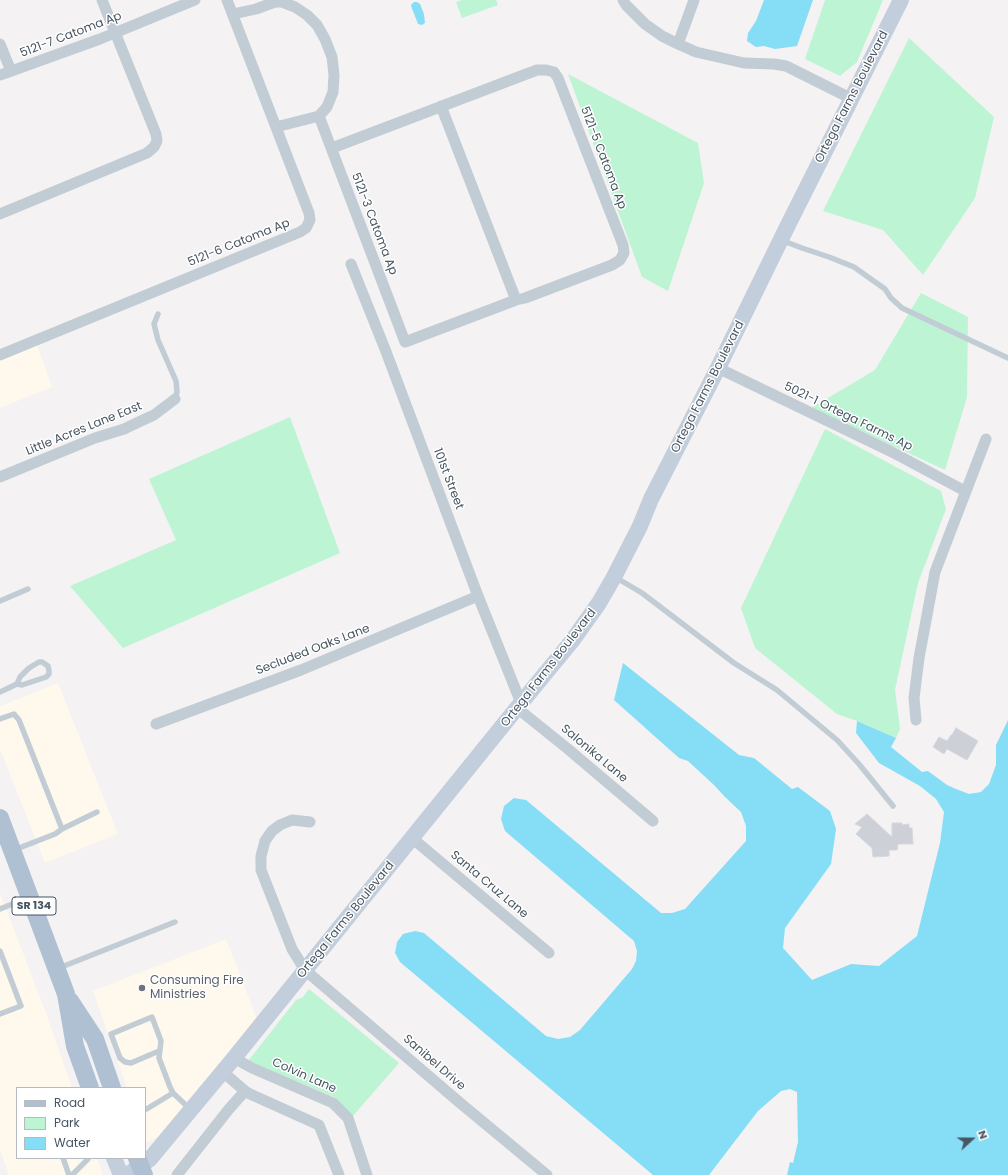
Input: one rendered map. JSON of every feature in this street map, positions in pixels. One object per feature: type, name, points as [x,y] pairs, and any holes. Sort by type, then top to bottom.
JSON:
[{"type":"main road","name":"SR 134","points":[[0,818],[66,994],[75,1046],[90,1087]]},
{"type":"main road","name":"SR 134","points":[[66,994],[95,1039],[108,1049],[112,1087]]},
{"type":"street","points":[[0,214],[147,153],[154,147],[157,141],[156,134],[114,33],[102,0]]},
{"type":"street","name":"5121-7 Catoma Ap","points":[[5,73],[114,33],[195,0]]},
{"type":"street","name":"5121-6 Catoma Ap","points":[[0,355],[300,232],[306,228],[310,220],[309,213],[227,0]]},
{"type":"street","points":[[623,0],[645,24],[662,36],[696,52],[744,63],[786,66],[852,99]]},
{"type":"street","points":[[678,44],[694,0]]},
{"type":"street","name":"Ortega Farms Boulevard","points":[[137,1169],[150,1159],[223,1072],[572,641],[599,603],[640,526],[651,499],[718,368],[901,0]]},
{"type":"street","points":[[232,14],[256,9],[275,1],[282,2],[295,7],[307,15],[317,25],[325,39],[332,57],[334,75],[333,92],[327,106],[319,116],[276,127]]},
{"type":"street","points":[[0,44],[5,73]]},
{"type":"street","name":"5121-5 Catoma Ap","points":[[332,148],[537,70],[554,72],[563,90],[623,245],[624,253],[620,260],[612,265],[405,342]]},
{"type":"street","points":[[440,106],[516,300]]},
{"type":"street","name":"5121-3 Catoma Ap","points":[[319,116],[405,342]]},
{"type":"street","name":"101st Street","points":[[351,264],[385,349],[519,706]]},
{"type":"street","name":"5021-1 Ortega Farms Ap","points":[[718,368],[892,452],[965,491]]},
{"type":"street","name":"Little Acres Lane East","points":[[0,477],[94,438],[124,429],[154,415],[174,399]]},
{"type":"street","points":[[916,720],[914,698],[919,658],[935,572],[986,439]]},
{"type":"street","name":"Secluded Oaks Lane","points":[[156,724],[301,670],[478,596]]},
{"type":"street","name":"Salonika Lane","points":[[519,706],[653,821]]},
{"type":"street","name":"Sanibel Drive","points":[[310,822],[292,820],[276,828],[265,841],[261,856],[261,870],[292,949],[305,970],[547,1175]]},
{"type":"street","name":"Santa Cruz Lane","points":[[412,838],[549,953]]},
{"type":"street","name":"Colvin Lane","points":[[234,1058],[252,1068],[333,1103],[348,1118],[367,1175]]},
{"type":"street","points":[[223,1072],[250,1094],[319,1125],[339,1175]]},
{"type":"street","points":[[177,1175],[245,1091]]},
{"type":"street","points":[[114,1159],[121,1175]]},
{"type":"lane","points":[[781,239],[854,267],[885,289],[891,298],[902,308],[1008,358]]},
{"type":"lane","points":[[158,314],[154,324],[158,340],[176,381],[177,392],[174,399]]},
{"type":"lane","points":[[614,577],[642,593],[734,663],[777,690],[837,740],[859,764],[893,806]]},
{"type":"lane","points":[[0,601],[28,589]]},
{"type":"lane","points":[[0,692],[18,684],[22,685],[46,676],[49,674],[48,666],[42,662],[39,662],[29,668],[20,677],[18,684]]},
{"type":"lane","points":[[0,719],[14,714],[19,720],[62,829]]},
{"type":"lane","points":[[13,851],[55,834],[97,812]]},
{"type":"lane","points":[[0,909],[30,897]]},
{"type":"lane","points":[[56,968],[176,922]]},
{"type":"lane","points":[[0,951],[21,1006],[0,1014]]},
{"type":"lane","points":[[159,1051],[131,1063],[125,1062],[108,1049],[112,1034],[152,1017],[161,1041],[159,1058],[170,1087],[191,1110]]},
{"type":"lane","points":[[146,1109],[174,1092]]},
{"type":"lane","points":[[63,1159],[71,1175],[88,1159]]},
{"type":"shaded area","points":[[37,345],[52,387],[0,408],[0,361]]},
{"type":"shaded area","points":[[58,683],[118,834],[45,863],[0,749],[0,706]]},
{"type":"shaded area","points":[[0,893],[46,1013],[72,1087],[16,1087],[16,1159],[97,1159],[103,1175],[9,1175],[0,1149]]},
{"type":"shaded area","points":[[226,939],[257,1019],[158,1137],[146,1142],[146,1087],[127,1087],[93,991]]},
{"type":"green space","points":[[462,0],[496,0],[498,5],[462,18],[456,2]]},
{"type":"green space","points":[[825,0],[883,0],[857,62],[840,76],[805,59]]},
{"type":"green space","points":[[909,38],[994,117],[975,198],[923,275],[883,230],[823,211]]},
{"type":"green space","points":[[568,74],[698,143],[704,183],[668,291],[642,277]]},
{"type":"green space","points":[[921,293],[968,317],[967,397],[945,470],[811,408],[875,370]]},
{"type":"green space","points":[[290,417],[340,553],[123,648],[70,586],[176,540],[149,479]]},
{"type":"green space","points":[[825,429],[941,491],[946,509],[918,583],[895,690],[900,729],[896,738],[837,714],[755,648],[741,608]]},
{"type":"green space","points":[[309,989],[399,1063],[352,1117],[334,1097],[248,1061],[296,1000],[303,997]]},
{"type":"water","points":[[764,0],[813,0],[797,46],[775,49],[764,46],[756,47],[747,41],[748,33],[756,21]]},
{"type":"water","points":[[414,2],[420,4],[424,14],[425,23],[422,25],[418,24],[411,6]]},
{"type":"water","points":[[623,663],[739,755],[754,758],[792,789],[798,787],[830,811],[836,829],[831,864],[785,928],[783,948],[812,980],[851,964],[879,966],[917,936],[940,843],[944,812],[936,799],[920,786],[879,763],[856,733],[857,721],[896,738],[891,747],[922,772],[928,771],[947,785],[969,794],[981,792],[989,784],[996,765],[996,745],[1008,720],[1008,1175],[787,1175],[790,1162],[793,1163],[798,1142],[797,1092],[790,1089],[781,1091],[758,1111],[709,1175],[653,1175],[400,962],[395,953],[397,942],[403,934],[415,931],[424,933],[546,1036],[558,1039],[570,1037],[580,1030],[632,969],[636,961],[637,951],[634,941],[505,831],[501,819],[504,806],[514,798],[526,800],[661,913],[672,913],[685,909],[746,841],[746,826],[741,812],[688,761],[679,758],[614,700]]},
{"type":"building","points":[[956,728],[978,741],[967,760],[947,749],[944,754],[933,747],[939,737],[947,741]]},
{"type":"building","points":[[867,814],[892,837],[892,823],[902,823],[902,825],[909,824],[909,828],[912,828],[913,844],[898,844],[897,850],[889,850],[889,856],[873,857],[872,848],[856,834],[862,827],[855,824]]},
{"type":"place","name":"Consuming Fire Ministries","points":[[142,988]]}]
